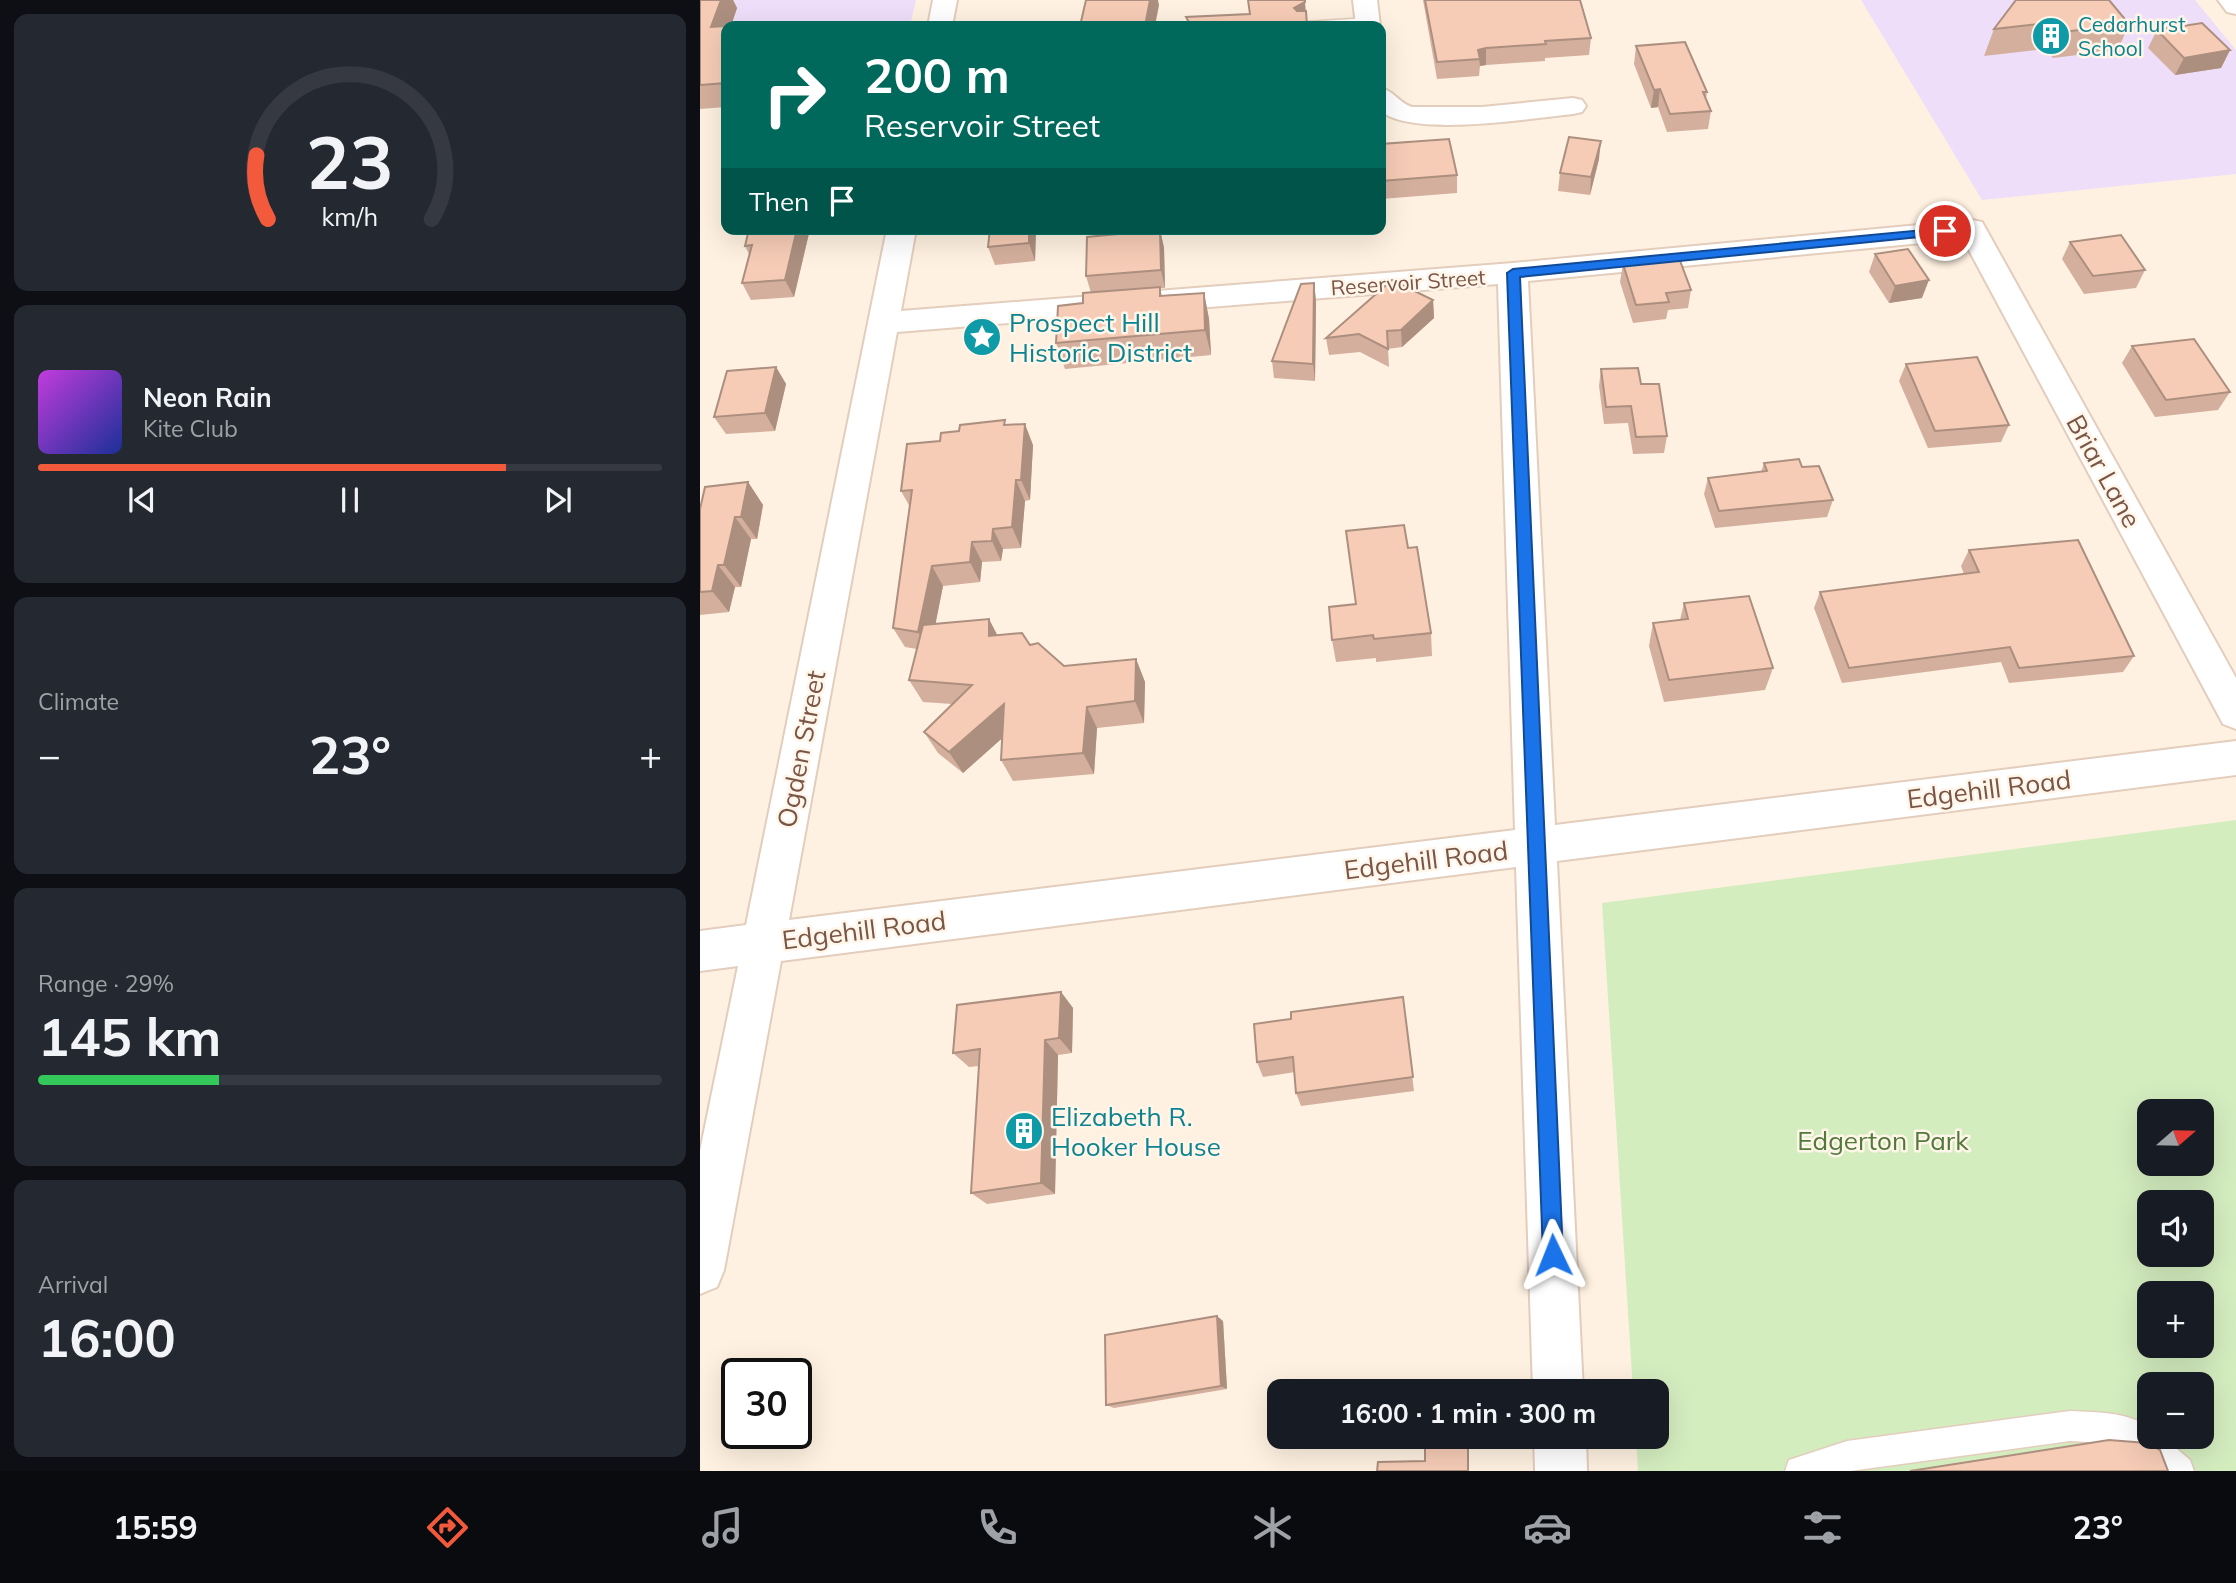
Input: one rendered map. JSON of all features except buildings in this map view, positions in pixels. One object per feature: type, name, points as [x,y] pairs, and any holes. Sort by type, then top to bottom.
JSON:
[{"type":"street","points":[[941,21],[945,0]]},
{"type":"street","points":[[2230,0],[2236,7]]},
{"type":"street","points":[[1386,101],[1396,111],[1415,117],[1463,116],[1573,106]]},
{"type":"street","name":"Reservoir Street","points":[[884,323],[1513,273],[1972,229]]},
{"type":"street","name":"Briar Lane","points":[[1972,229],[2236,713]]},
{"type":"street","name":"Ogden Street","points":[[700,1270],[901,235]]},
{"type":"street","points":[[1513,273],[1557,1379]]},
{"type":"street","name":"Edgehill Road","points":[[700,951],[2236,758]]},
{"type":"street","points":[[1560,1449],[1561,1471]]},
{"type":"lane","points":[[1336,21],[1367,16]]},
{"type":"lane","points":[[1800,1471],[1847,1456],[1913,1446],[2070,1426],[2101,1426],[2123,1429],[2144,1440],[2179,1471]]},
{"type":"shaded area","points":[[700,0],[916,0],[911,21],[721,21]]},
{"type":"shaded area","points":[[1861,0],[2195,0],[2236,50],[2236,174],[1982,200]]},
{"type":"green space","name":"Edgerton Park","points":[[2236,820],[2236,1471],[1638,1471],[1637,1449],[1669,1449],[1669,1379],[1632,1379],[1602,903]]},
{"type":"place","name":"Cedarhurst School","points":[[2051,36]]},
{"type":"place","name":"Prospect Hill Historic District","points":[[982,337]]},
{"type":"place","name":"Elizabeth R. Hooker House","points":[[1024,1131]]},
{"type":"route","points":[[1553,1255],[1539,900],[1532,793],[1513,273],[1945,231]]}]
